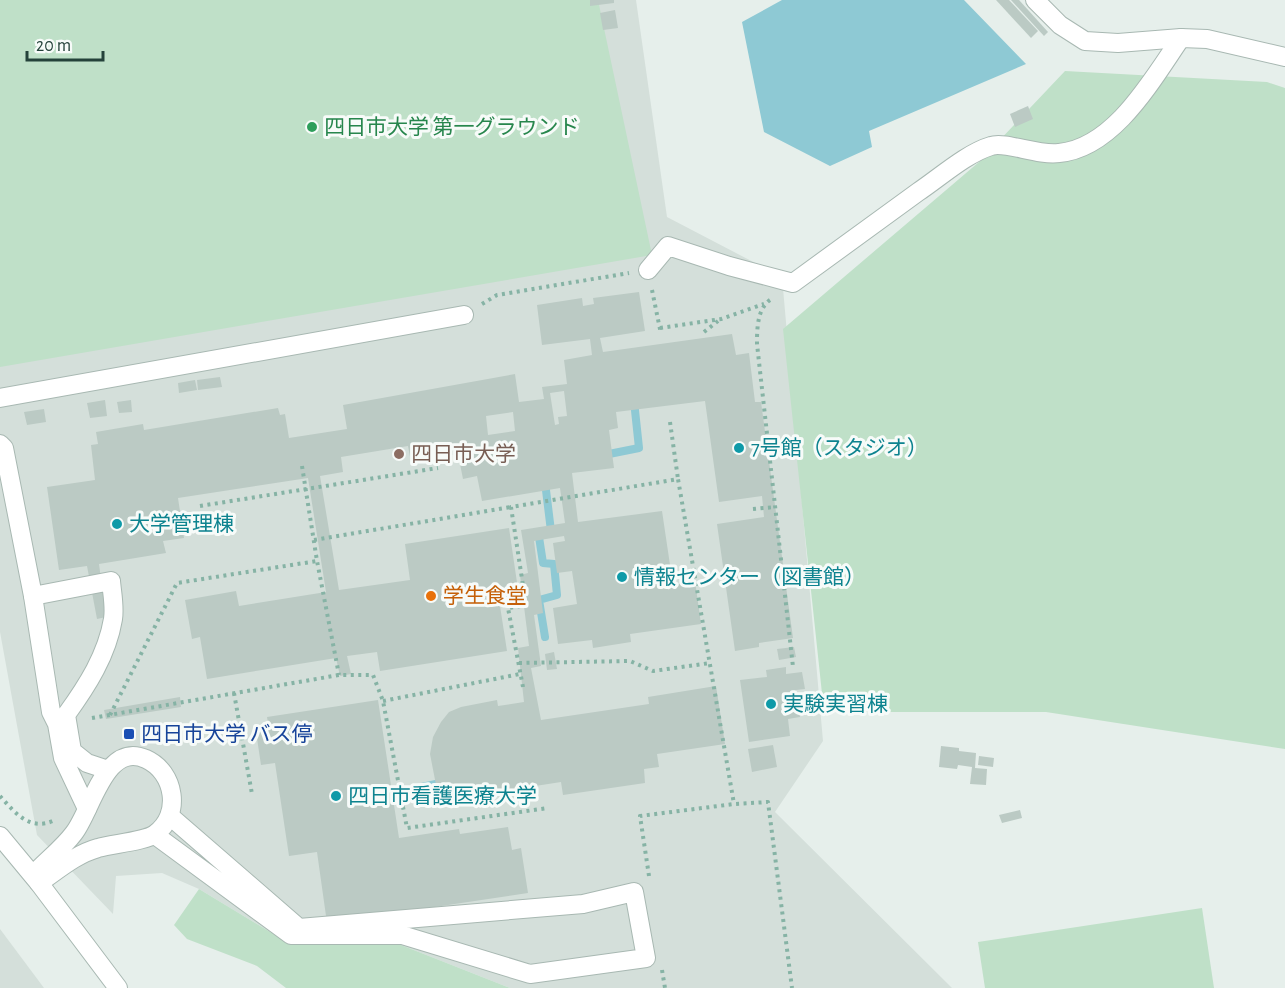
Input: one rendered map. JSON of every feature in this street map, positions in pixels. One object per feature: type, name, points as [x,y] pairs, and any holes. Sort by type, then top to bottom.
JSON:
[{"type":"street","points":[[1035,0],[1060,25],[1085,41],[1118,43],[1181,38],[1207,39],[1285,57]]},
{"type":"street","points":[[648,270],[668,246],[792,284],[959,163],[992,145],[1058,154],[1082,148],[1102,136],[1140,97],[1181,38]]},
{"type":"street","points":[[0,398],[464,315]]},
{"type":"street","points":[[0,444],[4,448],[33,596],[51,712],[57,724],[63,758],[87,809]]},
{"type":"street","points":[[33,596],[111,581],[114,617],[104,651],[86,687],[66,716],[72,751],[87,763],[108,770]]},
{"type":"street","points":[[130,756],[142,758],[153,763],[161,771],[172,795],[171,817],[155,835],[96,848],[36,879],[75,832],[108,770],[117,761],[130,756]]},
{"type":"street","points":[[155,835],[291,935],[402,934],[530,974],[646,958],[634,892],[583,904],[299,928],[171,817]]},
{"type":"street","points":[[0,836],[36,879],[118,988]]},
{"type":"path","points":[[464,315],[497,295],[648,270],[660,331],[721,319],[765,304],[792,284]]},
{"type":"path","points":[[765,304],[758,324],[757,344],[794,667]]},
{"type":"path","points":[[704,332],[721,319]]},
{"type":"path","points":[[670,422],[734,804]]},
{"type":"path","points":[[302,466],[339,675]]},
{"type":"path","points":[[200,506],[438,468]]},
{"type":"path","points":[[314,540],[678,480]]},
{"type":"path","points":[[511,507],[526,605],[508,608],[523,687]]},
{"type":"path","points":[[753,509],[775,507]]},
{"type":"path","points":[[110,715],[177,583],[317,561]]},
{"type":"path","points":[[519,663],[630,661],[653,671],[710,663]]},
{"type":"path","points":[[383,701],[520,674]]},
{"type":"path","points":[[89,718],[339,675],[373,675],[383,701],[407,828],[548,808]]},
{"type":"path","points":[[234,693],[252,794]]},
{"type":"path","points":[[0,796],[29,823],[51,822],[62,813]]},
{"type":"path","points":[[650,885],[640,816],[768,802],[792,988]]},
{"type":"path","points":[[662,965],[665,988]]},
{"type":"shaded area","name":"四日市大学","points":[[0,0],[636,0],[667,217],[782,277],[823,741],[775,812],[952,988],[510,988],[401,945],[290,944],[199,889],[162,873],[116,876],[113,914],[37,835],[0,632]]},
{"type":"shaded area","points":[[0,929],[44,988],[0,988]]},
{"type":"green space","name":"四日市大学 第一グラウンド","points":[[0,0],[598,0],[652,255],[0,367]]},
{"type":"green space","points":[[1065,71],[1267,82],[1285,88],[1285,749],[1046,712],[824,712],[783,329],[979,162]]},
{"type":"green space","points":[[199,889],[290,944],[401,945],[510,988],[286,988],[257,966],[187,939],[174,925]]},
{"type":"green space","points":[[1202,908],[1214,988],[985,988],[978,942]]},
{"type":"water","points":[[782,0],[964,0],[1026,64],[869,131],[872,147],[830,166],[764,132],[742,22]]},
{"type":"water","points":[[449,777],[452,796],[424,800],[421,783]]},
{"type":"building","points":[[590,0],[614,0],[614,3],[590,6]]},
{"type":"building","points":[[996,0],[1009,0],[1038,31],[1031,38]]},
{"type":"building","points":[[1011,0],[1019,0],[1048,32],[1044,36]]},
{"type":"building","points":[[615,10],[618,28],[603,30],[600,13]]},
{"type":"building","points":[[1028,106],[1033,119],[1015,127],[1010,114]]},
{"type":"building","points":[[639,292],[645,331],[600,338],[603,352],[732,334],[736,355],[749,353],[755,402],[761,402],[793,638],[759,643],[759,647],[735,651],[717,524],[764,517],[762,496],[719,502],[705,401],[616,412],[618,428],[609,430],[614,468],[572,473],[578,522],[662,511],[673,585],[695,581],[701,624],[630,634],[631,642],[593,648],[592,640],[558,644],[553,608],[577,604],[572,571],[557,573],[553,543],[565,541],[564,536],[534,541],[543,613],[534,615],[541,666],[531,668],[541,720],[649,704],[648,697],[716,686],[725,744],[657,754],[659,767],[644,769],[645,783],[563,795],[561,782],[464,797],[462,784],[437,790],[430,754],[433,737],[449,712],[461,707],[497,700],[498,706],[524,702],[518,648],[529,646],[520,575],[528,573],[521,530],[565,523],[560,488],[482,501],[477,476],[463,479],[458,454],[411,462],[408,446],[341,457],[343,472],[320,476],[339,590],[410,580],[405,544],[509,528],[520,603],[500,606],[507,651],[380,671],[377,652],[347,656],[351,674],[340,676],[336,658],[207,679],[200,637],[192,639],[185,600],[236,591],[239,606],[326,592],[308,478],[178,498],[184,538],[163,541],[166,553],[99,564],[106,617],[97,619],[87,566],[59,570],[47,487],[95,480],[91,445],[98,444],[96,432],[143,424],[144,430],[278,408],[280,415],[285,414],[289,438],[347,429],[343,405],[515,374],[519,402],[544,399],[542,387],[567,384],[564,360],[592,355],[590,339],[542,345],[537,305],[582,298],[583,306],[594,304],[593,298]],"holes":[[[564,391],[567,416],[558,417],[559,424],[555,425],[550,393]],[[513,412],[515,431],[488,435],[486,416]]]},
{"type":"building","points":[[220,377],[222,387],[198,390],[197,380]]},
{"type":"building","points":[[195,380],[197,390],[179,393],[178,383]]},
{"type":"building","points":[[105,400],[107,416],[90,418],[87,403]]},
{"type":"building","points":[[131,400],[132,412],[119,413],[117,402]]},
{"type":"building","points":[[44,409],[46,422],[27,425],[24,412]]},
{"type":"building","points":[[794,647],[796,657],[779,660],[777,649]]},
{"type":"building","points":[[554,652],[557,669],[547,670],[545,654]]},
{"type":"building","name":"実験実習棟","points":[[786,667],[786,674],[802,672],[805,689],[796,690],[800,717],[788,719],[790,736],[749,742],[740,680],[767,677],[766,670]]},
{"type":"building","points":[[180,697],[181,707],[106,719],[104,710]]},
{"type":"building","name":"四日市看護医療大学","points":[[378,700],[399,838],[459,829],[460,834],[508,827],[512,850],[521,848],[528,893],[327,923],[317,852],[289,856],[275,763],[261,765],[255,725],[268,723],[267,717]]},
{"type":"building","points":[[773,745],[777,767],[752,772],[748,749]]},
{"type":"building","points":[[941,746],[976,753],[975,768],[987,769],[986,785],[970,784],[972,767],[958,765],[957,769],[939,767]]},
{"type":"building","points":[[979,756],[994,758],[993,767],[978,765]]},
{"type":"building","points":[[1020,810],[1022,818],[1002,823],[999,815]]},
{"type":"waterway","points":[[604,455],[639,448],[634,401]]},
{"type":"waterway","points":[[545,482],[551,531],[539,537],[543,563],[554,564],[557,595],[539,600],[545,637]]},
{"type":"place","name":"四日市大学 第一グラウンド","points":[[312,127]]},
{"type":"place","name":"7号館（スタジオ）","points":[[739,448]]},
{"type":"place","name":"四日市大学","points":[[399,454]]},
{"type":"place","name":"大学管理棟","points":[[117,524]]},
{"type":"place","name":"情報センター（図書館）","points":[[622,577]]},
{"type":"place","name":"学生食堂","points":[[431,596]]},
{"type":"place","name":"実験実習棟","points":[[771,704]]},
{"type":"place","name":"四日市大学 バス停","points":[[129,734]]},
{"type":"place","name":"四日市看護医療大学","points":[[336,796]]}]
